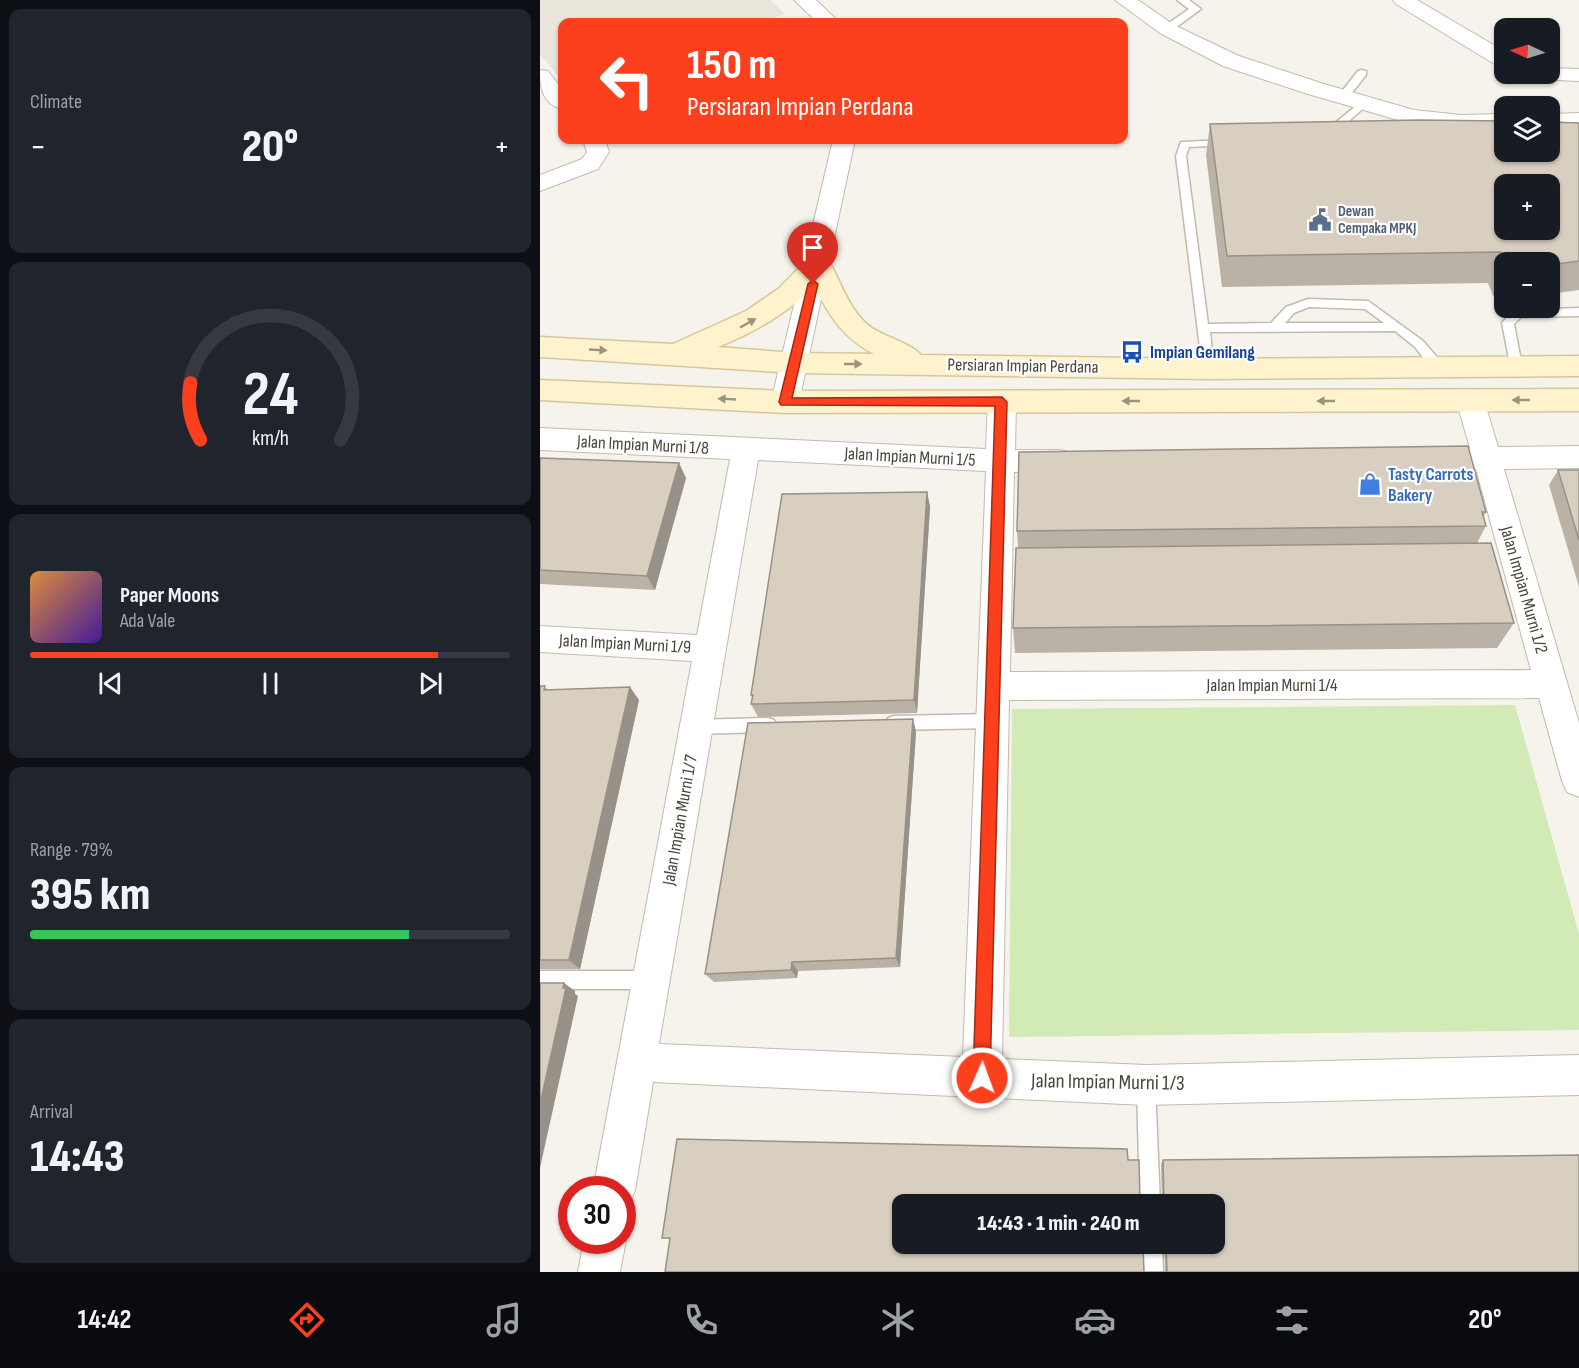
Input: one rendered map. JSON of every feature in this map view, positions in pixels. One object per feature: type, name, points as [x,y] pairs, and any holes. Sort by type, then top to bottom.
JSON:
[{"type":"street","points":[[1125,0],[1167,29],[1231,61],[1412,117],[1461,122],[1494,122]]},
{"type":"street","points":[[1403,0],[1494,54]]},
{"type":"street","points":[[807,1],[825,18]]},
{"type":"street","points":[[1560,75],[1579,75]]},
{"type":"street","points":[[540,76],[558,97]]},
{"type":"street","points":[[1560,121],[1579,120]]},
{"type":"street","points":[[540,184],[590,164],[598,152],[595,144]]},
{"type":"street","points":[[785,402],[818,264],[843,144]]},
{"type":"street","points":[[675,354],[739,328],[772,309],[801,286],[818,264]]},
{"type":"street","points":[[818,264],[840,314],[855,332],[880,347],[920,364]]},
{"type":"street","name":"Persiaran Impian Perdana","points":[[540,347],[795,363],[1208,369],[1579,366]]},
{"type":"street","name":"Persiaran Impian Perdana","points":[[540,390],[785,402],[1579,400]]},
{"type":"street","name":"Jalan Impian Murni 1/2","points":[[1470,400],[1510,561],[1551,684],[1579,781]]},
{"type":"street","points":[[982,1078],[993,686],[1002,567],[999,462],[1002,402]]},
{"type":"street","name":"Jalan Impian Murni 1/8","points":[[540,439],[746,450]]},
{"type":"street","name":"Jalan Impian Murni 1/5","points":[[746,450],[999,462],[1083,461]]},
{"type":"street","name":"Jalan Impian Murni 1/7","points":[[617,1176],[746,450]]},
{"type":"street","points":[[1403,459],[1579,457]]},
{"type":"street","name":"Jalan Impian Murni 1/9","points":[[540,639],[710,649]]},
{"type":"street","name":"Jalan Impian Murni 1/4","points":[[993,686],[1551,684]]},
{"type":"street","name":"Jalan Impian Murni 1/3","points":[[637,1062],[1146,1085],[1579,1076]]},
{"type":"street","points":[[599,1272],[602,1254]]},
{"type":"lane","points":[[1167,29],[1196,9],[1182,0]]},
{"type":"lane","points":[[1322,140],[1353,100],[1362,73]]},
{"type":"lane","points":[[1208,369],[1181,156],[1185,144],[1243,143]]},
{"type":"lane","points":[[1274,328],[1290,310],[1308,303],[1368,305],[1419,344],[1437,366]]},
{"type":"lane","points":[[1516,366],[1508,323],[1518,313],[1579,312]]},
{"type":"lane","points":[[1203,328],[1398,327]]},
{"type":"lane","points":[[874,723],[992,721]]},
{"type":"lane","points":[[696,727],[779,725]]},
{"type":"lane","points":[[540,980],[651,980]]},
{"type":"lane","points":[[1146,1085],[1150,1194]]},
{"type":"lane","points":[[1152,1254],[1153,1272]]},
{"type":"shaded area","points":[[540,0],[770,0],[785,14],[773,18],[558,18],[558,76],[540,54]]},
{"type":"green space","points":[[1515,705],[1579,934],[1579,1030],[1009,1037],[1012,709]]},
{"type":"building","points":[[1494,121],[1494,162],[1560,162],[1560,122],[1579,123],[1579,261],[1560,264],[1560,252],[1227,256],[1210,124]]},
{"type":"building","points":[[1468,446],[1486,512],[1482,512],[1486,526],[1017,531],[1019,452]]},
{"type":"building","points":[[540,458],[679,463],[647,576],[540,570]]},
{"type":"building","points":[[1558,470],[1579,470],[1579,540]]},
{"type":"building","points":[[927,492],[914,700],[751,704],[782,494]]},
{"type":"building","points":[[1491,543],[1514,623],[1013,628],[1016,548]]},
{"type":"building","points":[[540,686],[545,686],[544,690],[630,687],[569,960],[540,960]]},
{"type":"building","points":[[913,719],[896,958],[792,962],[791,970],[705,974],[748,723]]},
{"type":"building","points":[[540,983],[564,983],[563,988],[566,988],[540,1104]]},
{"type":"building","points":[[677,1139],[1127,1149],[1128,1160],[1139,1160],[1140,1194],[892,1194],[892,1254],[1143,1254],[1144,1272],[665,1272],[670,1238],[662,1238]]},
{"type":"building","points":[[1579,1155],[1579,1272],[1167,1272],[1166,1254],[1225,1254],[1225,1194],[1164,1194],[1163,1160]]},
{"type":"place","name":"Dewan Cempaka MPKJ","points":[[1320,220]]},
{"type":"place","name":"Impian Gemilang","points":[[1132,352]]},
{"type":"place","name":"Tasty Carrots Bakery","points":[[1370,484]]},
{"type":"route","points":[[813,284],[785,402],[1002,402],[982,1078]]}]
